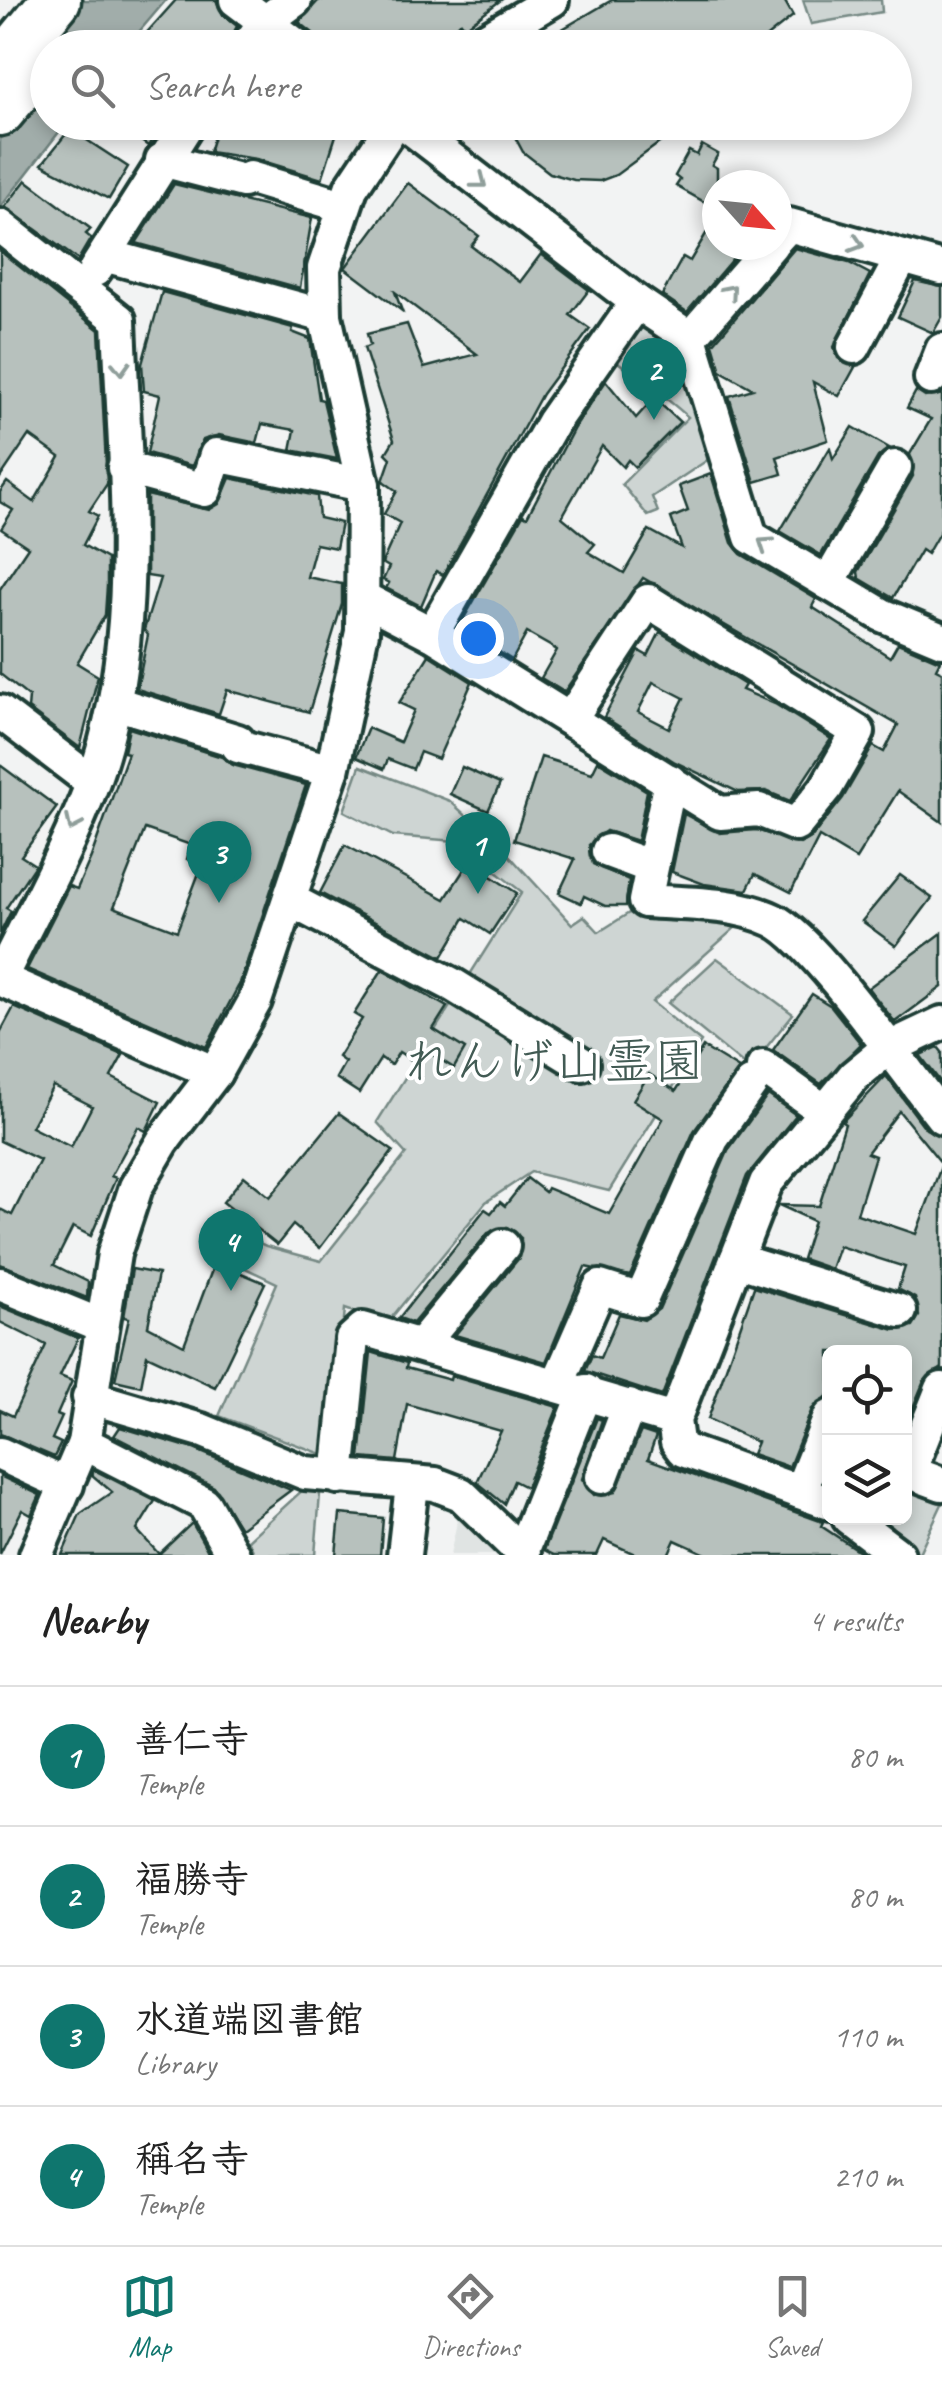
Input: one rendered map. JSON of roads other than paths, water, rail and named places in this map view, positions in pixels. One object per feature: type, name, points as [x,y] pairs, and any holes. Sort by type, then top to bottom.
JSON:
[{"type":"highway","points":[[31,30],[56,0]]},
{"type":"highway","points":[[67,30],[92,0]]},
{"type":"highway","points":[[0,68],[30,32]]},
{"type":"highway","points":[[0,111],[30,74]]},
{"type":"street","points":[[236,0],[252,30]]},
{"type":"street","points":[[261,30],[295,0]]},
{"type":"street","points":[[501,30],[552,0]]},
{"type":"street","points":[[80,289],[108,256],[177,140]]},
{"type":"street","points":[[36,1555],[84,1444],[114,1254],[136,1187],[163,1142],[215,1072],[255,1001],[292,901],[354,686],[362,598],[363,485],[325,316],[324,268],[344,206],[381,140]]},
{"type":"street","points":[[426,140],[636,302],[690,338],[751,536],[882,615],[942,640]]},
{"type":"street","points":[[162,160],[243,181],[250,178],[344,206]]},
{"type":"street","points":[[792,225],[942,268]]},
{"type":"street","points":[[1,228],[119,320],[128,575],[124,644],[114,703],[92,782],[9,935],[0,979],[215,1072]]},
{"type":"street","points":[[108,256],[325,316]]},
{"type":"street","points":[[854,347],[902,258]]},
{"type":"street","points":[[690,338],[758,260]]},
{"type":"street","points":[[432,634],[553,422],[636,302]]},
{"type":"street","points":[[124,468],[205,490],[216,454],[363,485]]},
{"type":"street","points":[[828,583],[896,467]]},
{"type":"street","points":[[362,598],[432,634],[720,812],[760,810],[796,824],[826,788],[858,732],[648,601],[571,718]]},
{"type":"street","points":[[114,703],[238,741],[238,746],[332,771]]},
{"type":"street","points":[[0,712],[92,782]]},
{"type":"street","points":[[670,781],[645,901],[729,908],[774,920],[808,950],[942,1117]]},
{"type":"street","points":[[608,851],[651,868]]},
{"type":"street","points":[[292,901],[454,986],[582,1064]]},
{"type":"street","points":[[822,1504],[682,1450],[674,1420],[766,1183],[854,1076],[888,1049],[939,1030]]},
{"type":"street","points":[[90,1397],[200,1430],[305,1473],[435,1484],[461,1494],[523,1554],[600,1287],[641,1300],[712,1139],[757,1076],[824,1111]]},
{"type":"street","points":[[422,1345],[504,1246]]},
{"type":"street","points":[[736,1260],[900,1311]]},
{"type":"street","points":[[0,1284],[100,1326]]},
{"type":"street","points":[[338,1477],[352,1339],[363,1329],[572,1387],[674,1420]]},
{"type":"street","points":[[912,1459],[942,1389]]},
{"type":"street","points":[[602,1477],[629,1406]]},
{"type":"street","points":[[84,1444],[204,1504],[232,1555]]},
{"type":"street","points":[[0,1454],[67,1485]]},
{"type":"street","points":[[912,1473],[942,1484]]},
{"type":"street","points":[[404,1555],[412,1485]]},
{"type":"street","points":[[857,1525],[898,1555]]},
{"type":"place","name":"福勝寺","points":[[654,420]]},
{"type":"place","name":"善仁寺","points":[[478,894]]},
{"type":"place","name":"水道端図書館","points":[[219,903]]},
{"type":"place","name":"稱名寺","points":[[231,1291]]},
{"type":"park label","name":"れんげ山霊園","points":[[554,1061]]}]
